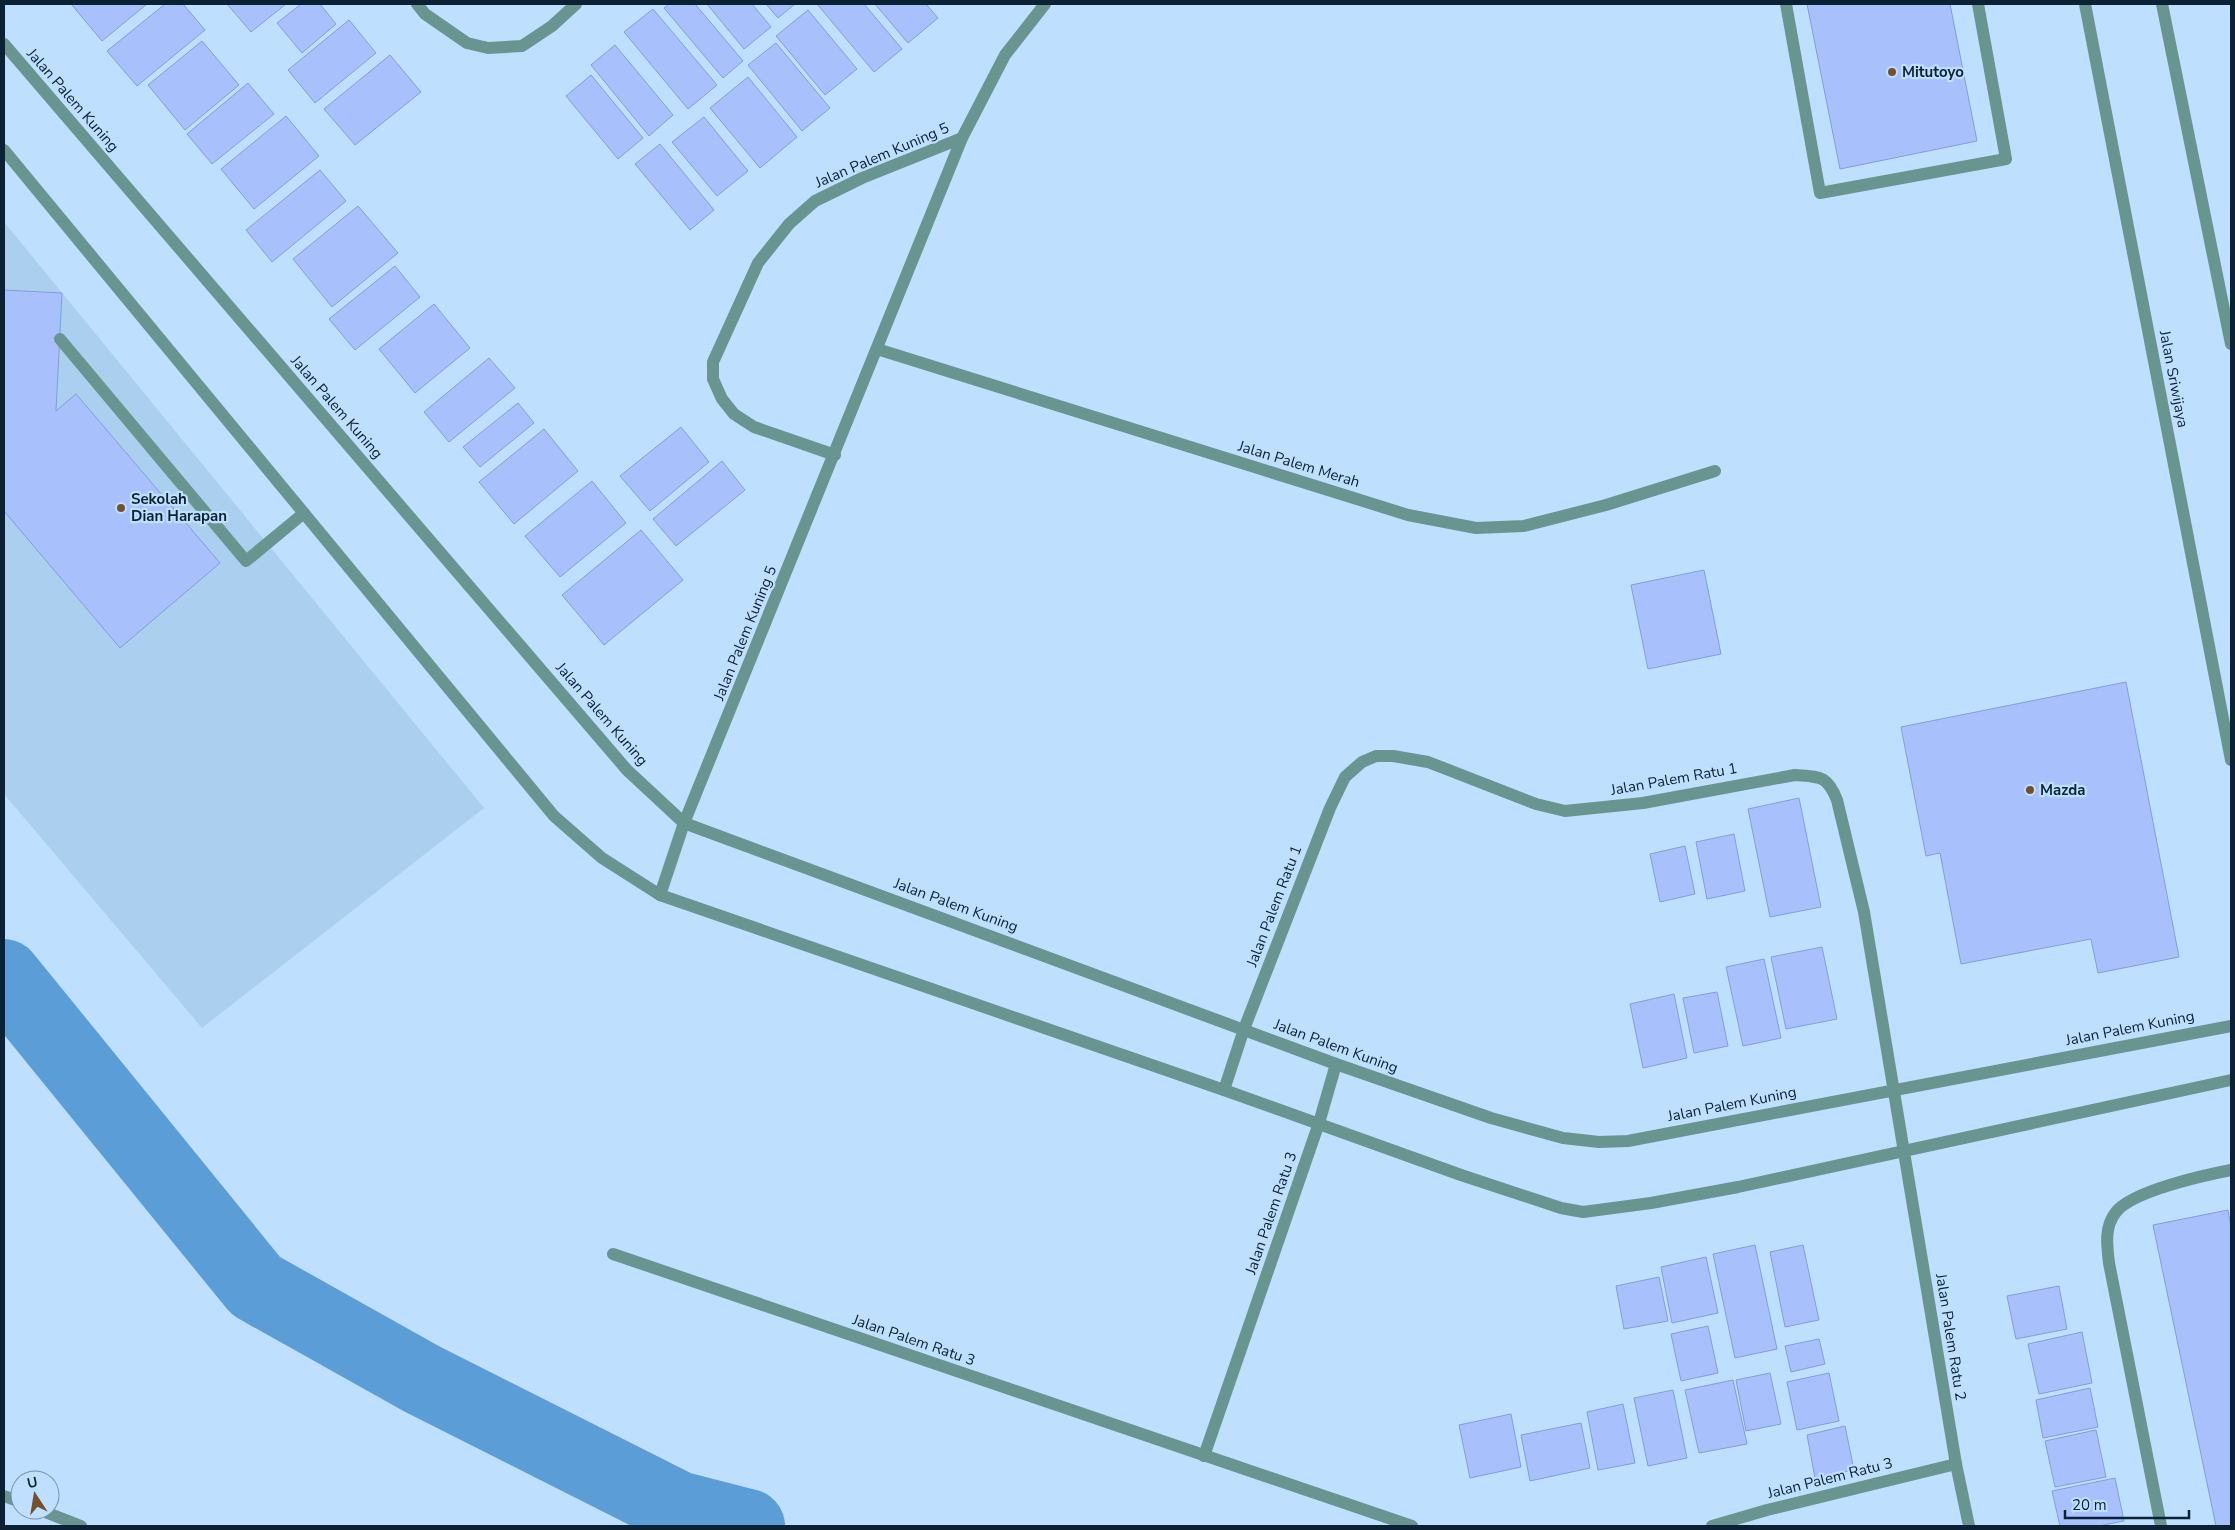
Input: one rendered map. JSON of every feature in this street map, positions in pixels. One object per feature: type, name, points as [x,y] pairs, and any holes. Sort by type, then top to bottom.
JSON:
[{"type":"street","points":[[417,4],[425,14],[467,43],[488,48],[522,46],[552,26],[576,4]]},
{"type":"street","name":"Jalan Palem Kuning 5","points":[[660,895],[684,822],[835,455],[962,138],[1004,55],[1045,4]]},
{"type":"street","points":[[1786,4],[1820,193],[2006,159],[1978,4]]},
{"type":"street","name":"Jalan Sriwijaya","points":[[2085,4],[2231,760]]},
{"type":"street","points":[[2162,4],[2231,344]]},
{"type":"street","name":"Jalan Palem Kuning","points":[[4,44],[627,770],[684,822],[1336,1064],[1491,1118],[1563,1138],[1599,1142],[1628,1141],[2226,1027]]},
{"type":"street","name":"Jalan Palem Kuning 5","points":[[835,455],[754,427],[734,414],[722,399],[713,379],[713,362],[758,263],[789,224],[814,201],[862,178],[962,138]]},
{"type":"street","points":[[4,150],[554,816],[602,858],[660,895],[1319,1123],[1461,1175],[1562,1208],[1583,1212],[1652,1203],[1738,1187],[2229,1081]]},
{"type":"street","points":[[60,339],[246,561],[304,513]]},
{"type":"street","name":"Jalan Palem Merah","points":[[878,349],[1408,515],[1476,528],[1524,526],[1606,505],[1715,471]]},
{"type":"street","name":"Jalan Palem Ratu 1","points":[[1224,1090],[1244,1029],[1330,808],[1346,777],[1362,762],[1376,756],[1393,756],[1428,762],[1536,804],[1565,811],[1643,803],[1795,775],[1819,777],[1831,785],[1837,800],[1860,894],[1904,1152]]},
{"type":"street","name":"Jalan Palem Ratu 3","points":[[1204,1456],[1319,1123],[1336,1064]]},
{"type":"street","name":"Jalan Palem Ratu 2","points":[[1904,1152],[1956,1464],[1969,1526]]},
{"type":"street","points":[[2161,1526],[2109,1263],[2106,1234],[2116,1212],[2133,1198],[2205,1175],[2231,1170]]},
{"type":"street","name":"Jalan Palem Ratu 3","points":[[613,1254],[1412,1526]]},
{"type":"street","name":"Jalan Palem Ratu 3","points":[[1712,1526],[1767,1510],[1956,1464]]},
{"type":"street","points":[[60,1518],[81,1526]]},
{"type":"shaded area","name":"Sekolah Dian Harapan","points":[[4,222],[484,808],[202,1028],[4,794]]},
{"type":"building","points":[[71,4],[147,4],[102,41]]},
{"type":"building","points":[[165,4],[183,4],[205,30],[137,86],[107,51]]},
{"type":"building","points":[[227,4],[286,4],[251,32]]},
{"type":"building","points":[[301,4],[320,4],[336,24],[302,53],[277,23]]},
{"type":"building","points":[[669,4],[695,4],[743,61],[723,78],[664,8]]},
{"type":"building","points":[[707,4],[752,4],[771,27],[744,49]]},
{"type":"building","points":[[766,4],[795,4],[778,18]]},
{"type":"building","points":[[817,4],[864,4],[902,49],[874,72]]},
{"type":"building","points":[[875,4],[926,4],[938,18],[908,43]]},
{"type":"building","name":"Mitutoyo","points":[[1807,4],[1950,4],[1977,141],[1840,169]]},
{"type":"building","points":[[653,9],[717,85],[688,109],[624,32]]},
{"type":"building","points":[[808,10],[857,69],[825,95],[776,36]]},
{"type":"building","points":[[349,20],[376,53],[315,103],[288,70]]},
{"type":"building","points":[[202,41],[239,85],[185,130],[148,85]]},
{"type":"building","points":[[776,43],[830,108],[802,131],[748,65]]},
{"type":"building","points":[[615,45],[673,115],[649,136],[591,65]]},
{"type":"building","points":[[390,55],[421,92],[355,145],[324,109]]},
{"type":"building","points":[[591,75],[643,138],[618,159],[566,96]]},
{"type":"building","points":[[748,77],[797,137],[760,168],[710,108]]},
{"type":"building","points":[[248,83],[274,114],[212,164],[187,134]]},
{"type":"building","points":[[286,116],[319,156],[254,209],[221,169]]},
{"type":"building","points":[[704,117],[748,171],[717,196],[672,142]]},
{"type":"building","points":[[660,144],[714,210],[690,230],[635,164]]},
{"type":"building","points":[[320,170],[346,201],[272,262],[246,230]]},
{"type":"building","points":[[358,206],[398,253],[332,307],[293,259]]},
{"type":"building","points":[[395,266],[420,297],[355,350],[329,319]]},
{"type":"building","points":[[4,290],[62,293],[56,411],[76,394],[220,563],[120,648],[4,511]]},
{"type":"building","points":[[434,304],[470,348],[415,393],[379,349]]},
{"type":"building","points":[[489,358],[515,388],[449,442],[424,412]]},
{"type":"building","points":[[518,403],[534,423],[480,467],[463,447]]},
{"type":"building","points":[[681,427],[709,462],[650,511],[620,476]]},
{"type":"building","points":[[544,429],[578,471],[514,524],[479,482]]},
{"type":"building","points":[[722,461],[745,490],[676,546],[653,519]]},
{"type":"building","points":[[592,481],[626,523],[560,577],[525,536]]},
{"type":"building","points":[[641,530],[683,580],[604,645],[562,595]]},
{"type":"building","points":[[1704,570],[1721,654],[1648,669],[1631,585]]},
{"type":"building","name":"Mazda","points":[[2126,682],[2179,957],[2098,973],[2091,939],[1961,964],[1940,853],[1926,856],[1901,727]]},
{"type":"building","points":[[1799,798],[1821,907],[1770,917],[1748,809]]},
{"type":"building","points":[[1734,834],[1745,891],[1707,899],[1696,842]]},
{"type":"building","points":[[1685,846],[1695,894],[1660,902],[1650,854]]},
{"type":"building","points":[[1822,947],[1837,1019],[1786,1029],[1771,957]]},
{"type":"building","points":[[1764,959],[1781,1038],[1743,1046],[1726,967]]},
{"type":"building","points":[[1717,992],[1728,1046],[1694,1053],[1683,998]]},
{"type":"building","points":[[1674,994],[1687,1058],[1643,1068],[1630,1004]]},
{"type":"building","points":[[2228,1210],[2231,1227],[2231,1526],[2216,1526],[2153,1225]]},
{"type":"building","points":[[1755,1245],[1777,1349],[1735,1358],[1713,1254]]},
{"type":"building","points":[[1803,1245],[1819,1320],[1785,1327],[1770,1252]]},
{"type":"building","points":[[1706,1257],[1718,1313],[1672,1323],[1661,1267]]},
{"type":"building","points":[[1659,1277],[1668,1321],[1624,1329],[1616,1286]]},
{"type":"building","points":[[2059,1286],[2067,1329],[2016,1339],[2007,1296]]},
{"type":"building","points":[[1708,1326],[1718,1373],[1681,1381],[1671,1334]]},
{"type":"building","points":[[2082,1332],[2092,1383],[2039,1394],[2028,1344]]},
{"type":"building","points":[[1819,1339],[1825,1364],[1791,1372],[1785,1346]]},
{"type":"building","points":[[1770,1373],[1781,1424],[1746,1431],[1736,1380]]},
{"type":"building","points":[[1829,1373],[1839,1421],[1797,1430],[1787,1382]]},
{"type":"building","points":[[1733,1380],[1747,1444],[1699,1453],[1685,1390]]},
{"type":"building","points":[[2090,1388],[2098,1427],[2043,1438],[2036,1400]]},
{"type":"building","points":[[1673,1390],[1687,1458],[1648,1466],[1634,1398]]},
{"type":"building","points":[[1623,1404],[1635,1463],[1598,1470],[1587,1412]]},
{"type":"building","points":[[1511,1414],[1521,1467],[1470,1478],[1459,1425]]},
{"type":"building","points":[[1581,1423],[1590,1468],[1530,1481],[1521,1435]]},
{"type":"building","points":[[1845,1426],[1854,1470],[1815,1478],[1807,1435]]},
{"type":"building","points":[[2096,1430],[2106,1477],[2055,1487],[2045,1441]]},
{"type":"building","points":[[2115,1478],[2124,1521],[2099,1526],[2060,1526],[2052,1491]]},
{"type":"waterway","points":[[4,976],[256,1286],[422,1379],[678,1508],[748,1526]]},
{"type":"place","name":"Mitutoyo","points":[[1892,72]]},
{"type":"place","name":"Sekolah Dian Harapan","points":[[121,508]]},
{"type":"place","name":"Mazda","points":[[2030,790]]}]
